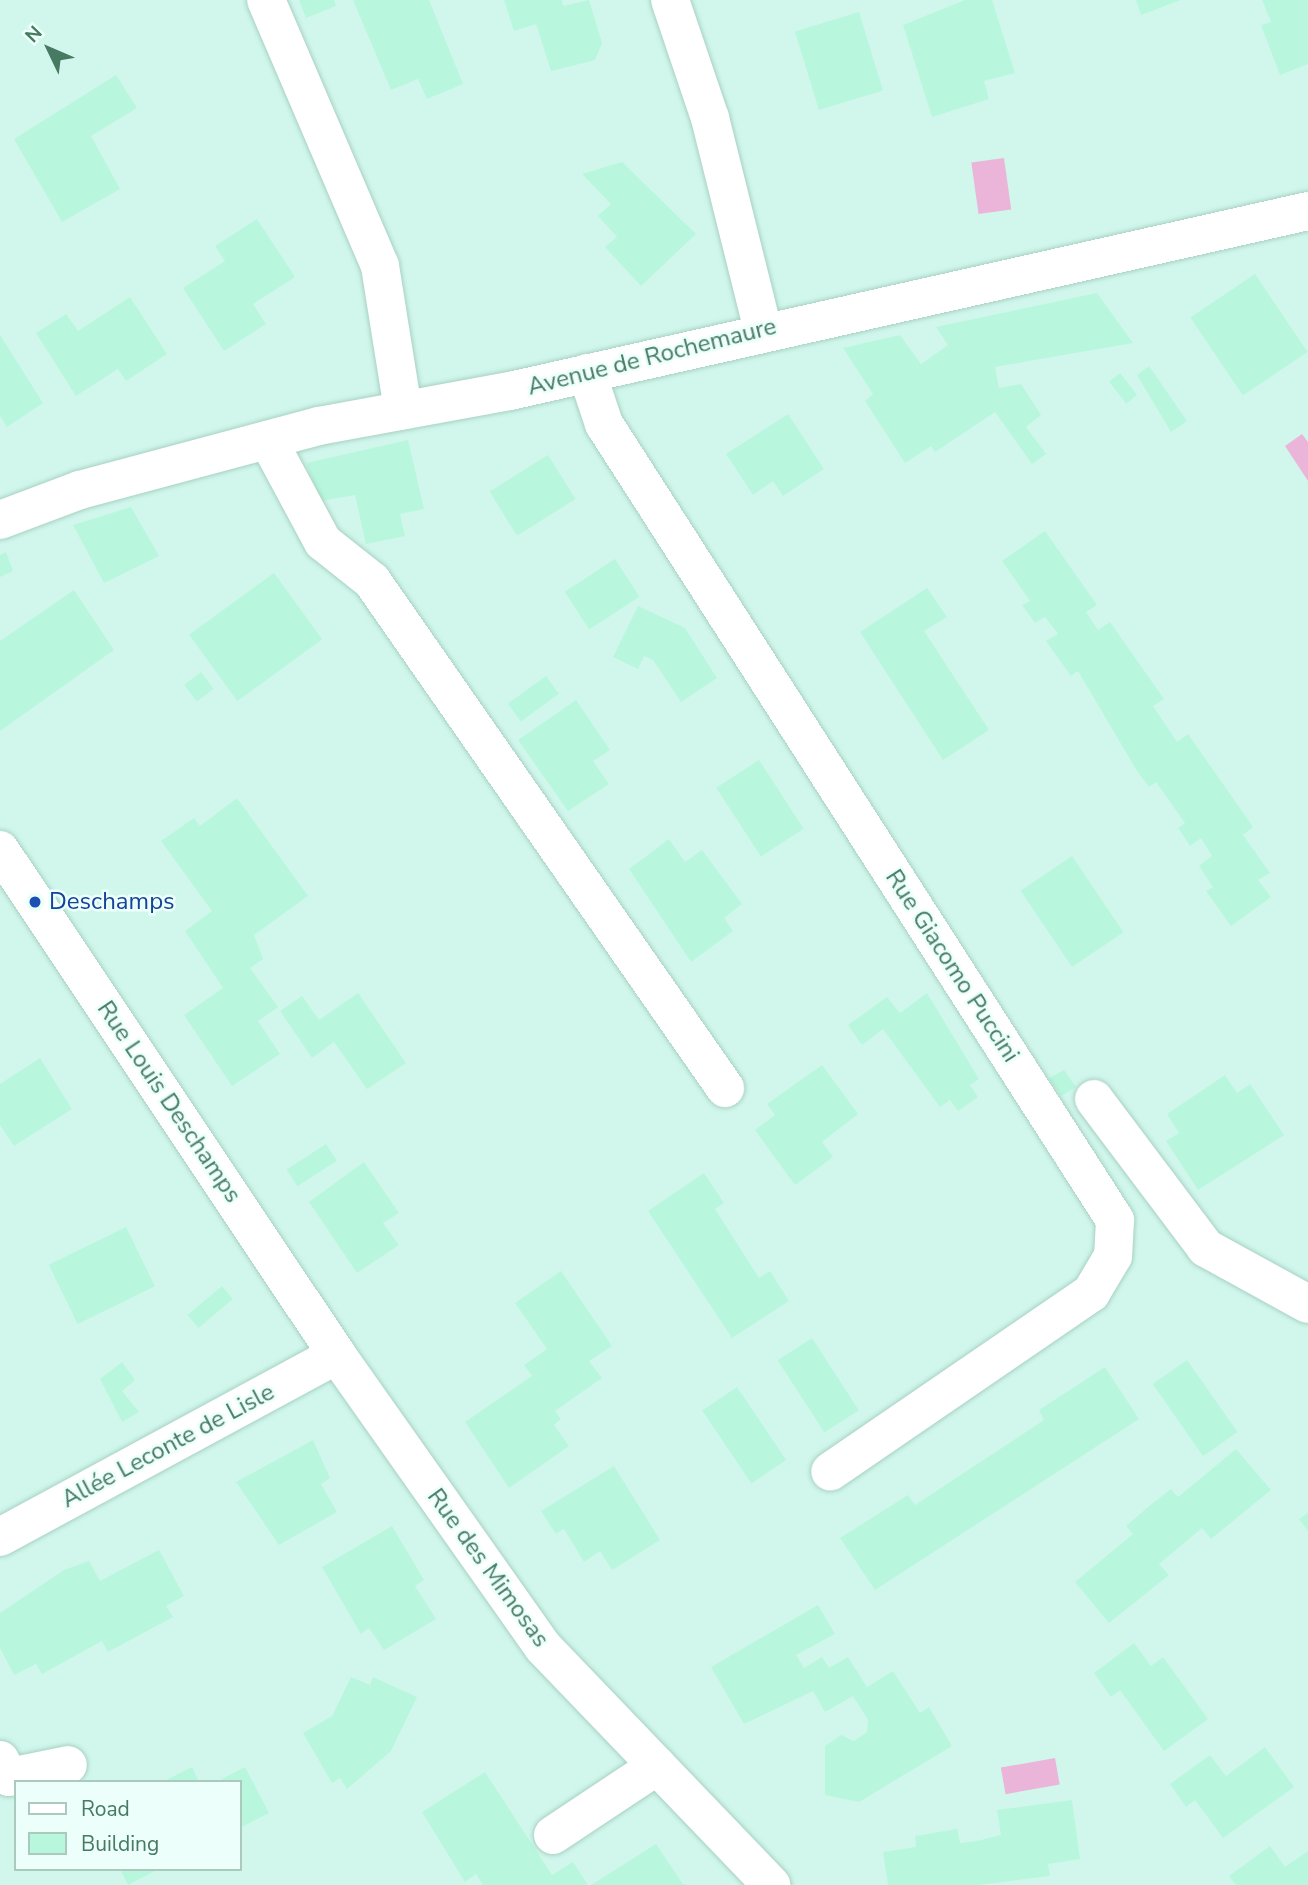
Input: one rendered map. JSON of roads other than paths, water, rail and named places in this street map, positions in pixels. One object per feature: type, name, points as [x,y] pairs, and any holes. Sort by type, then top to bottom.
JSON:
[{"type":"street","points":[[266,0],[380,266],[403,410]]},
{"type":"street","points":[[670,0],[686,57],[710,118],[763,330]]},
{"type":"street","name":"Avenue de Rochemaure","points":[[6,513],[268,440],[587,373],[763,330],[1308,211]]},
{"type":"street","name":"Rue Giacomo Puccini","points":[[587,373],[604,424],[1115,1220],[1113,1256],[1091,1293],[830,1472]]},
{"type":"street","points":[[268,440],[323,542],[372,581],[725,1088]]},
{"type":"street","name":"Rue Louis Deschamps","points":[[0,850],[337,1355]]},
{"type":"street","points":[[1094,1099],[1206,1248],[1308,1304]]},
{"type":"street","name":"Allée Leconte de Lisle","points":[[0,1537],[337,1355]]},
{"type":"street","name":"Rue des Mimosas","points":[[337,1355],[543,1647],[771,1885]]},
{"type":"street","points":[[0,1760],[9,1777],[68,1765]]},
{"type":"street","points":[[553,1835],[657,1766]]},
{"type":"place","name":"Deschamps","points":[[35,902]]}]
